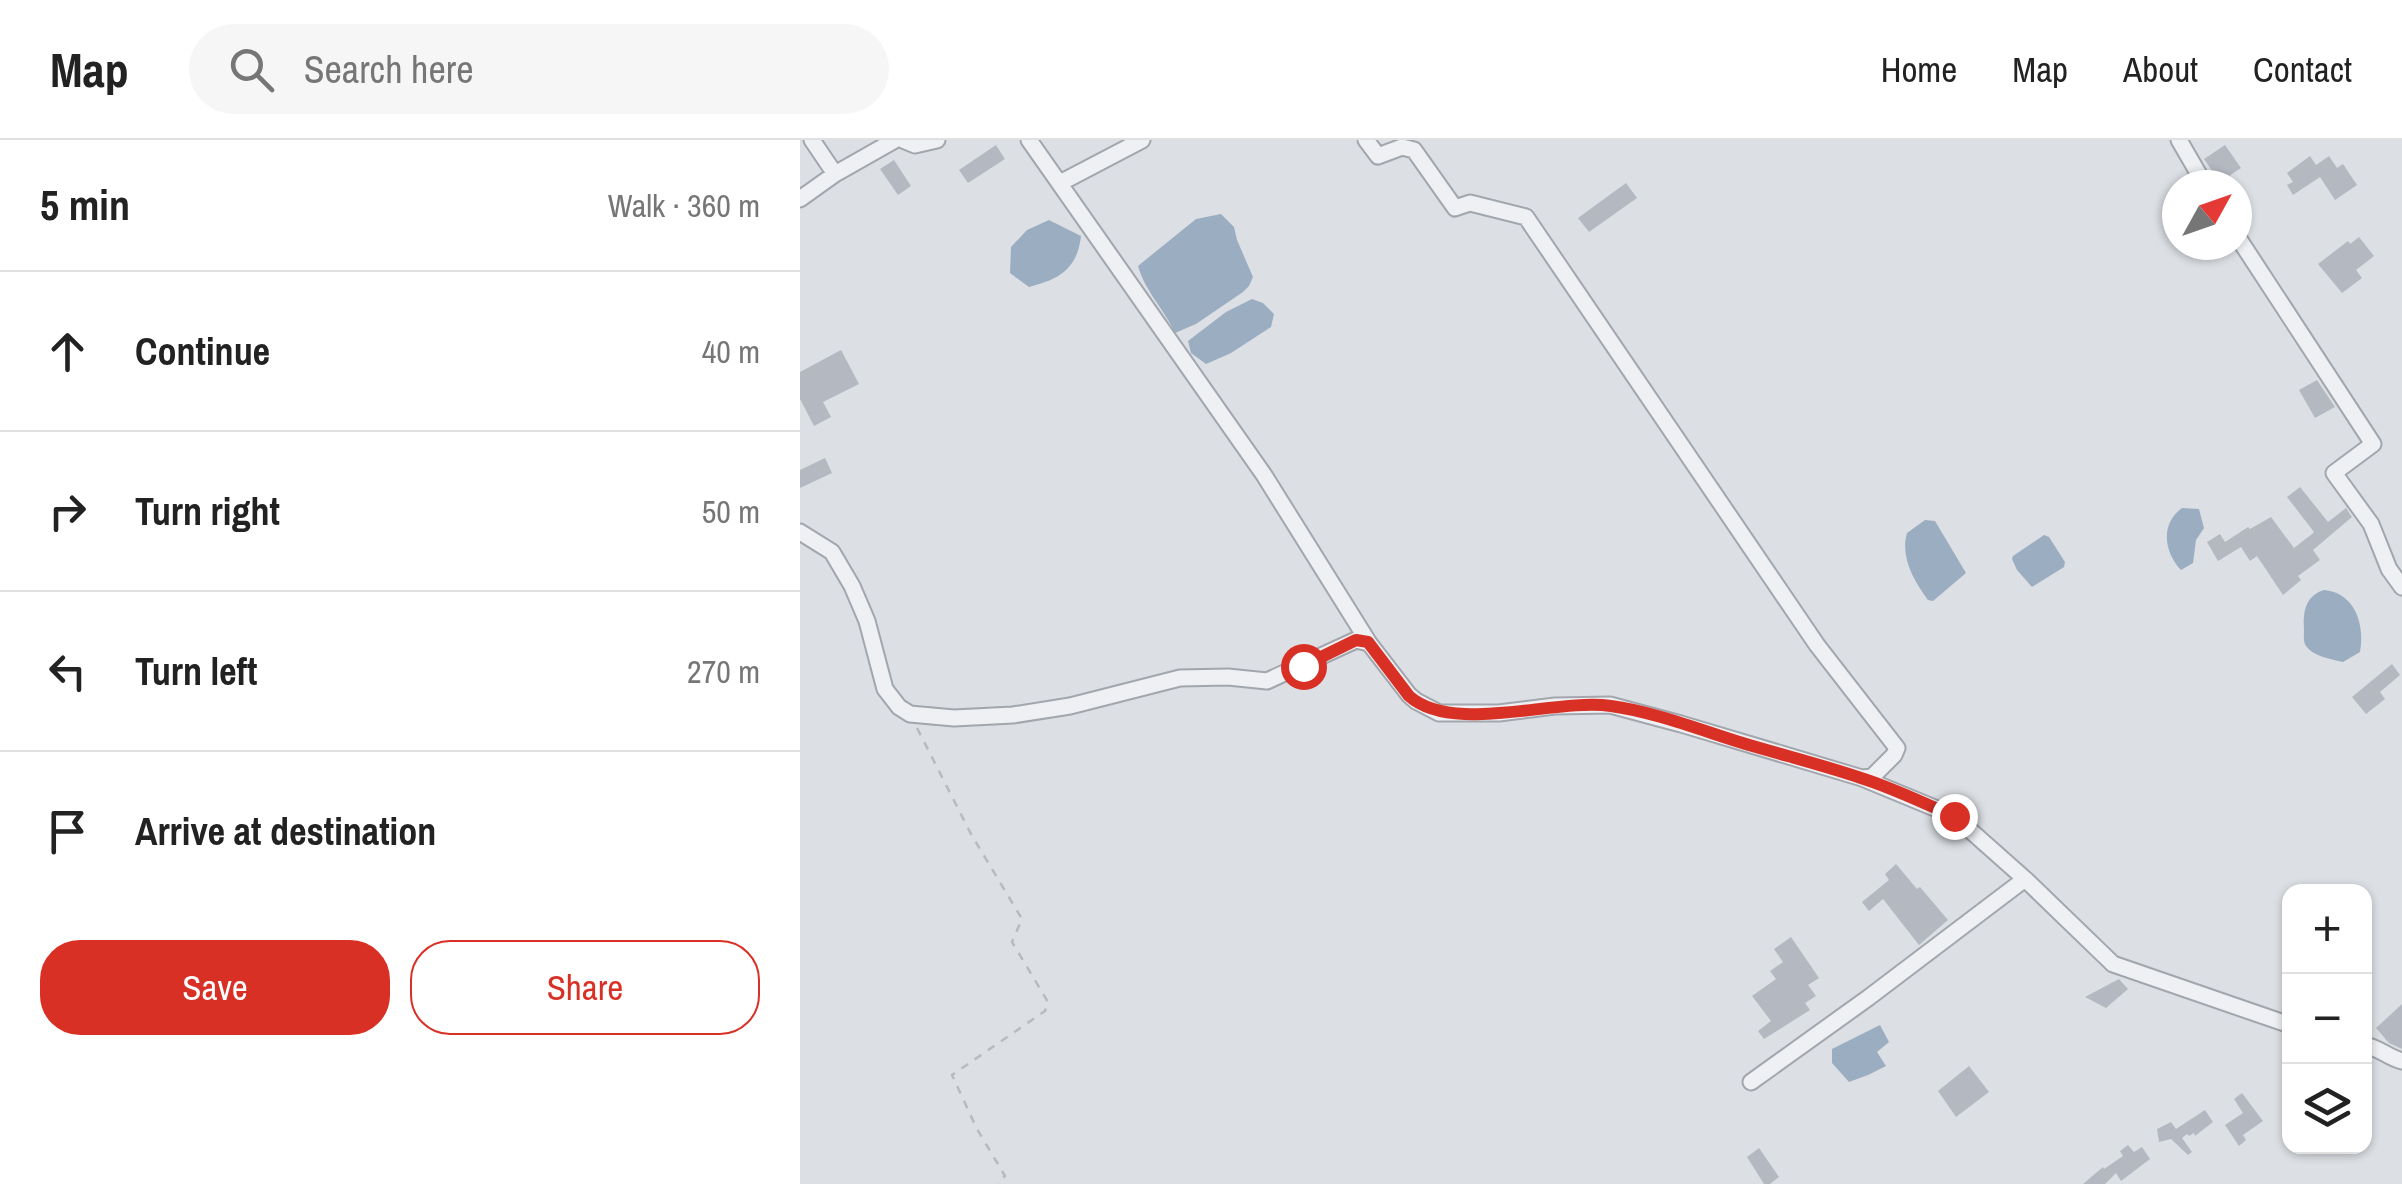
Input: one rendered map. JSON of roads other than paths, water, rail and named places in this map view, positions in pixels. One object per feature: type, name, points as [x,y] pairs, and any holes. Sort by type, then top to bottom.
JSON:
[{"type":"street","points":[[812,140],[835,174]]},
{"type":"street","points":[[800,199],[895,140]]},
{"type":"street","points":[[904,140],[915,146],[937,140]]},
{"type":"street","points":[[1029,140],[1264,475],[1368,642],[1416,701],[1439,712],[1499,713],[1556,706],[1610,706],[1862,778],[1954,816],[2113,964],[2282,1022]]},
{"type":"street","points":[[1060,183],[1142,140]]},
{"type":"street","points":[[1366,140],[1378,156],[1402,147],[1414,150],[1456,208],[1470,203],[1526,218],[1816,645],[1897,748],[1872,778],[1862,778]]},
{"type":"street","points":[[2180,140],[2196,170]]},
{"type":"street","points":[[2252,259],[2373,444],[2334,473],[2371,524],[2389,569],[2402,586]]},
{"type":"street","points":[[800,532],[832,552],[868,620],[884,689],[910,714],[954,718],[1013,714],[1070,706],[1180,678],[1267,680],[1356,640],[1368,642]]},
{"type":"street","points":[[1751,1082],[2024,879]]},
{"type":"street","points":[[2372,1048],[2402,1061]]},
{"type":"water","points":[[1221,214],[1234,227],[1253,277],[1243,292],[1196,324],[1175,333],[1138,266],[1196,219]]},
{"type":"water","points":[[1049,220],[1081,236],[1079,247],[1065,271],[1029,287],[1010,273],[1011,247],[1027,230]]},
{"type":"water","points":[[1252,299],[1274,314],[1271,327],[1206,364],[1191,353],[1188,341],[1226,312]]},
{"type":"water","points":[[2182,508],[2199,509],[2204,528],[2196,540],[2193,563],[2181,570],[2171,555],[2167,538],[2170,522]]},
{"type":"water","points":[[1925,520],[1935,521],[1966,573],[1933,601],[1918,585],[1905,551],[1907,533]]},
{"type":"water","points":[[2044,535],[2065,562],[2064,567],[2032,587],[2012,559]]},
{"type":"water","points":[[2324,590],[2343,597],[2359,621],[2360,652],[2343,662],[2318,655],[2304,642],[2307,606],[2313,596]]},
{"type":"water","points":[[1880,1025],[1889,1042],[1877,1052],[1886,1066],[1849,1082],[1832,1063],[1832,1049]]}]
